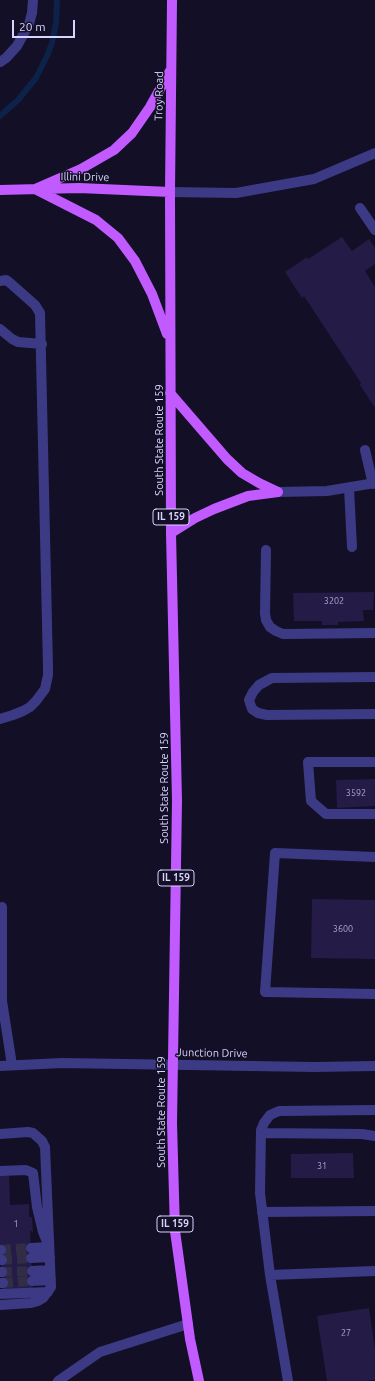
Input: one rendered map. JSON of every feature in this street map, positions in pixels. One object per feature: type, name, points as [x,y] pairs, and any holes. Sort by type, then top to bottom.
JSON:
[{"type":"main road","name":"Troy Road","points":[[170,192],[172,0]]},
{"type":"main road","points":[[35,189],[81,169],[114,150],[132,133],[150,107],[171,69]]},
{"type":"main road","name":"Illini Drive","points":[[0,190],[79,188],[170,192]]},
{"type":"main road","points":[[35,189],[96,220],[118,238],[135,261],[152,294],[170,342]]},
{"type":"main road","name":"South State Route 159","points":[[170,192],[171,533],[177,800],[172,1065],[175,1232],[188,1324],[199,1381]]},
{"type":"main road","points":[[170,393],[227,459],[242,473],[259,484],[278,492]]},
{"type":"main road","points":[[171,533],[195,518],[214,509],[248,496],[278,492]]},
{"type":"street","points":[[0,62],[6,58],[20,41],[32,13],[33,0]]},
{"type":"street","points":[[170,192],[236,193],[314,179],[375,153]]},
{"type":"street","points":[[360,208],[375,230]]},
{"type":"street","points":[[0,281],[6,280],[9,282],[39,310],[41,316],[48,675],[45,689],[30,707],[13,715],[0,718]]},
{"type":"street","points":[[0,329],[18,342],[42,344]]},
{"type":"street","points":[[278,492],[327,491],[374,484],[365,450]]},
{"type":"street","points":[[349,488],[352,547]]},
{"type":"street","points":[[266,550],[265,613],[266,620],[270,627],[284,634],[375,633]]},
{"type":"street","points":[[375,677],[272,678],[259,685],[249,700],[252,709],[258,713],[268,715],[375,714]]},
{"type":"street","points":[[375,762],[308,762],[311,801],[326,814],[375,814]]},
{"type":"street","points":[[375,857],[275,853],[265,992],[375,994]]},
{"type":"street","points":[[2,907],[1,1001],[12,1065]]},
{"type":"street","name":"Junction Drive","points":[[0,1066],[62,1063],[315,1067],[375,1066]]},
{"type":"street","points":[[288,1381],[270,1276],[260,1193],[261,1133],[264,1123],[270,1116],[279,1111],[375,1110]]},
{"type":"street","points":[[0,1134],[28,1132],[38,1136],[45,1147],[51,1275],[51,1286],[43,1298],[31,1303],[0,1305]]},
{"type":"street","points":[[261,1133],[362,1134],[375,1136]]},
{"type":"street","points":[[0,1171],[26,1170],[33,1173],[37,1207],[50,1252]]},
{"type":"street","points":[[262,1212],[375,1211]]},
{"type":"street","points":[[31,1253],[50,1252]]},
{"type":"street","points":[[270,1276],[375,1271]]},
{"type":"street","points":[[32,1276],[51,1275]]},
{"type":"street","points":[[0,1294],[48,1292]]},
{"type":"street","points":[[58,1381],[100,1352],[188,1324]]},
{"type":"building","points":[[342,237],[352,251],[369,239],[375,248],[375,264],[365,271],[375,287],[375,408],[360,385],[361,383],[304,296],[302,298],[285,272],[307,257],[308,259]]},
{"type":"building","points":[[374,592],[373,610],[363,610],[364,621],[338,622],[338,625],[322,625],[322,621],[294,621],[293,593]]},
{"type":"building","points":[[375,779],[375,806],[337,808],[336,780]]},
{"type":"building","points":[[312,899],[375,900],[375,959],[311,958]]},
{"type":"building","points":[[353,1153],[354,1178],[291,1178],[291,1154]]},
{"type":"building","points":[[9,1172],[10,1205],[29,1204],[29,1217],[32,1217],[33,1232],[30,1231],[33,1291],[3,1293],[0,1245],[0,1173]]},
{"type":"building","points":[[369,1308],[375,1350],[375,1380],[327,1381],[317,1316]]},
{"type":"waterway","points":[[0,116],[18,100],[36,78],[47,56],[52,43],[56,23],[57,0]]},
{"type":"tunnel","points":[[1,1250],[31,1248]]},
{"type":"tunnel","points":[[2,1260],[31,1258]]},
{"type":"tunnel","points":[[2,1272],[32,1271]]},
{"type":"tunnel","points":[[3,1283],[32,1281]]}]
